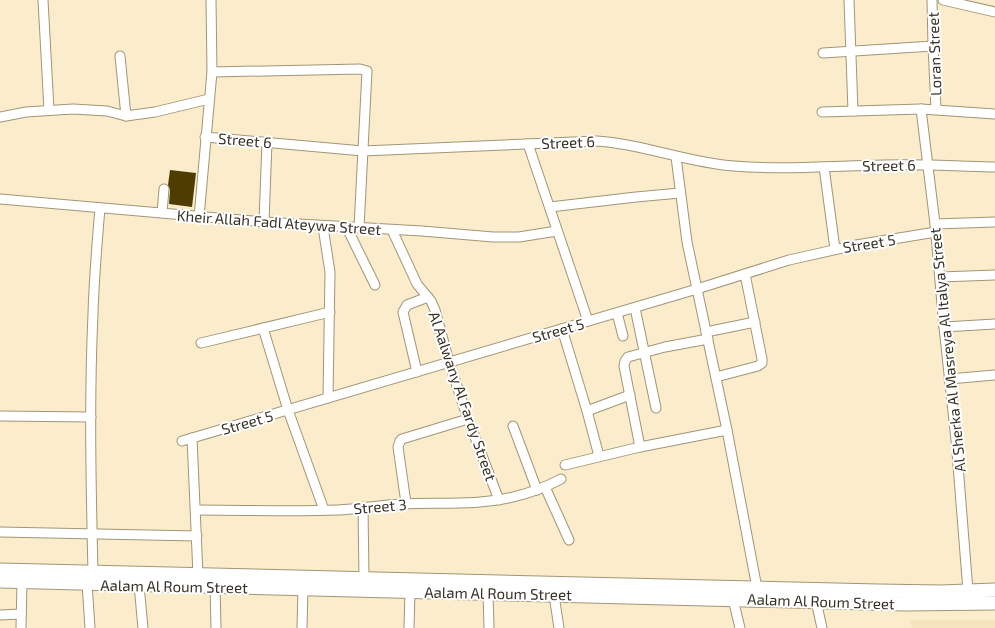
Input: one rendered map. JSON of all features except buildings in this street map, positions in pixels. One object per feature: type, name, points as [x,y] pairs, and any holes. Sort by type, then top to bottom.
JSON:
[{"type":"street","points":[[43,0],[49,110]]},
{"type":"street","points":[[199,217],[212,72],[211,0]]},
{"type":"street","points":[[849,0],[853,111]]},
{"type":"street","name":"Loran Street","points":[[932,0],[936,109]]},
{"type":"street","points":[[943,0],[995,12]]},
{"type":"street","points":[[823,53],[933,46]]},
{"type":"street","points":[[120,56],[126,116]]},
{"type":"street","points":[[212,72],[360,69],[368,71],[359,228]]},
{"type":"street","points":[[0,117],[49,110],[107,111],[126,116],[155,112],[209,99]]},
{"type":"street","name":"Al Sherka Al Masreya Al Italya Street","points":[[920,109],[929,165],[936,228],[949,379],[959,465],[968,591]]},
{"type":"street","points":[[822,112],[936,109],[995,114]]},
{"type":"street","name":"Street 6","points":[[206,137],[363,151],[609,142],[633,146],[676,157],[733,166],[824,167],[929,165],[995,167]]},
{"type":"street","points":[[264,222],[267,142]]},
{"type":"street","points":[[528,144],[588,321]]},
{"type":"street","points":[[676,157],[688,242],[727,430],[756,588]]},
{"type":"street","points":[[824,167],[835,249]]},
{"type":"street","points":[[162,213],[164,189]]},
{"type":"street","points":[[550,207],[680,193]]},
{"type":"street","name":"Kheir Allah Fadl Ateywa Street","points":[[0,199],[323,227],[500,237],[519,237],[557,231]]},
{"type":"street","points":[[90,628],[93,313],[100,208]]},
{"type":"street","name":"Street 5","points":[[182,441],[635,308],[789,260],[936,228],[995,222]]},
{"type":"street","points":[[323,227],[330,272],[328,398]]},
{"type":"street","points":[[347,228],[375,285]]},
{"type":"street","name":"Al Aalwany Al Fardy Street","points":[[392,230],[417,284],[428,297],[435,310],[449,362],[468,419],[499,500]]},
{"type":"street","points":[[716,377],[760,365],[762,359],[745,274]]},
{"type":"street","points":[[940,277],[995,275]]},
{"type":"street","points":[[417,372],[402,312],[407,305],[428,297]]},
{"type":"street","points":[[635,308],[656,408]]},
{"type":"street","points":[[200,343],[330,312]]},
{"type":"street","points":[[617,313],[623,336]]},
{"type":"street","points":[[640,447],[624,361],[628,357],[644,352],[755,322]]},
{"type":"street","points":[[944,327],[995,324]]},
{"type":"street","points":[[263,328],[288,410],[324,510]]},
{"type":"street","points":[[562,329],[599,456]]},
{"type":"street","points":[[949,379],[995,375]]},
{"type":"street","points":[[587,411],[630,395]]},
{"type":"street","points":[[0,416],[91,417]]},
{"type":"street","points":[[406,503],[398,447],[400,441],[402,439],[468,419]]},
{"type":"street","points":[[513,426],[541,489],[569,540]]},
{"type":"street","points":[[564,465],[640,447],[727,430]]},
{"type":"street","points":[[192,438],[198,575]]},
{"type":"street","name":"Street 3","points":[[196,510],[324,510],[406,503],[479,502],[499,500],[541,489],[561,479]]},
{"type":"street","points":[[363,507],[364,579]]},
{"type":"street","points":[[0,532],[197,536]]},
{"type":"street","name":"Aalam Al Roum Street","points":[[0,570],[90,578],[139,585],[154,580],[198,575],[364,579],[554,595],[933,604],[995,603]]},
{"type":"street","name":"Aalam Al Roum Street","points":[[0,581],[22,582],[90,578],[154,580],[216,586],[410,591],[482,589],[756,588],[909,592],[995,590]]},
{"type":"street","points":[[21,628],[22,582]]},
{"type":"street","points":[[139,585],[144,628]]},
{"type":"street","points":[[216,586],[216,628]]},
{"type":"street","points":[[302,628],[303,589]]},
{"type":"street","points":[[482,589],[489,628]]},
{"type":"street","points":[[409,628],[410,591]]},
{"type":"street","points":[[554,595],[559,628]]},
{"type":"street","points":[[733,599],[740,628]]},
{"type":"street","points":[[816,601],[822,628]]},
{"type":"street","points":[[0,615],[21,614]]},
{"type":"shaded area","points":[[910,620],[995,620],[995,628],[912,628]]}]
